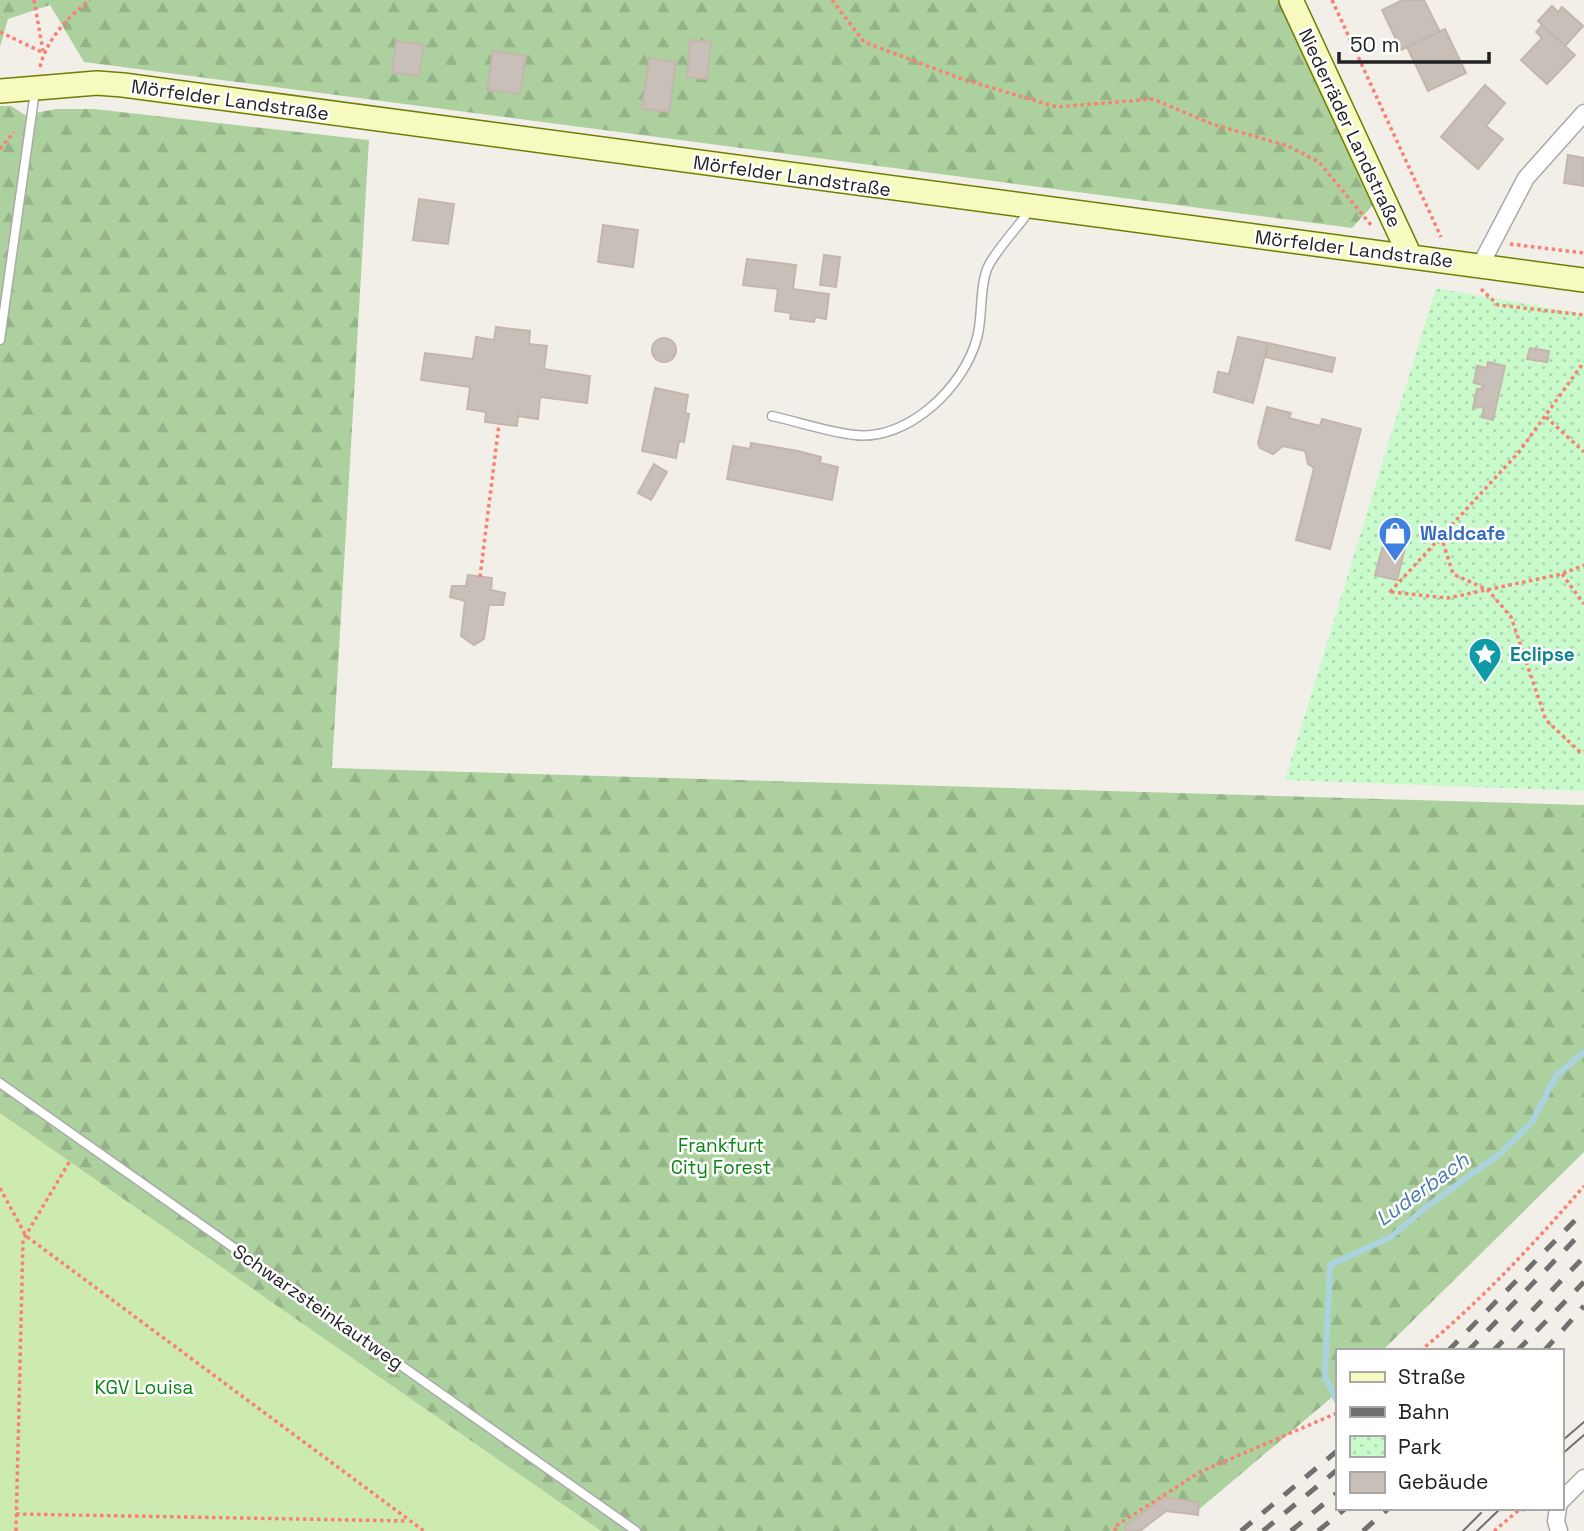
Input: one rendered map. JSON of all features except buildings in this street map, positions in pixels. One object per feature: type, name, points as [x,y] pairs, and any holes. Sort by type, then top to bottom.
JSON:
[{"type":"main road","name":"Niederräder Landstraße","points":[[1291,0],[1410,257]]},
{"type":"main road","name":"Mörfelder Landstraße","points":[[0,91],[38,77],[123,86],[1410,257],[1479,276],[1584,280]]},
{"type":"street","points":[[1479,276],[1490,242],[1526,178],[1584,113]]},
{"type":"street","points":[[1563,1500],[1584,1478]]},
{"type":"street","points":[[1558,1510],[1556,1521],[1559,1531]]},
{"type":"lane","points":[[0,340],[38,77]]},
{"type":"lane","points":[[772,416],[857,435],[888,432],[942,398],[958,376],[977,340],[987,269],[1031,208]]},
{"type":"lane","name":"Schwarzsteinkautweg","points":[[0,1083],[636,1531]]},
{"type":"path","points":[[34,0],[44,53]]},
{"type":"path","points":[[38,77],[44,53],[56,32],[90,0]]},
{"type":"path","points":[[832,0],[864,42],[962,79],[1057,107],[1153,99],[1212,124],[1288,146],[1319,162],[1369,223]]},
{"type":"path","points":[[1332,0],[1441,237]]},
{"type":"path","points":[[0,32],[44,53]]},
{"type":"path","points":[[0,143],[7,143]]},
{"type":"path","points":[[1490,242],[1551,247],[1584,253]]},
{"type":"path","points":[[1479,276],[1498,304],[1584,315]]},
{"type":"path","points":[[1584,362],[1519,452],[1390,592],[1448,598],[1562,574],[1584,565]]},
{"type":"path","points":[[1546,417],[1584,452]]},
{"type":"path","points":[[480,577],[499,424]]},
{"type":"path","points":[[1441,536],[1453,574],[1488,590],[1511,617],[1546,720],[1580,752],[1584,751]]},
{"type":"path","points":[[1562,574],[1584,604]]},
{"type":"path","points":[[16,1531],[23,1240],[71,1159]]},
{"type":"path","points":[[1422,1349],[1452,1324],[1511,1265],[1584,1186]]},
{"type":"path","points":[[0,1188],[26,1236],[424,1531]]},
{"type":"path","points":[[1116,1531],[1114,1527],[1200,1472],[1336,1413]]},
{"type":"path","points":[[1494,1531],[1519,1510]]},
{"type":"path","points":[[16,1514],[410,1521]]},
{"type":"green space","points":[[0,0],[1279,0],[1373,205],[1352,228],[84,62],[50,5],[8,19],[0,47]]},
{"type":"green space","name":"Frankfurt City Forest","points":[[0,106],[11,106],[25,115],[56,109],[94,109],[369,140],[332,768],[1584,805],[1584,1152],[1384,1349],[1336,1349],[1336,1394],[1197,1511],[1161,1506],[1128,1531],[601,1531],[0,1113]]},
{"type":"green space","points":[[1436,288],[1584,314],[1584,791],[1285,780]]},
{"type":"green space","name":"KGV Louisa","points":[[0,1109],[601,1531],[0,1531]]},
{"type":"waterway","name":"Luderbach","points":[[1336,1399],[1325,1377],[1330,1265],[1391,1237],[1425,1208],[1502,1152],[1532,1122],[1556,1076],[1584,1052]]},
{"type":"tram line","points":[[1563,1440],[1584,1422]]},
{"type":"tram line","points":[[1563,1453],[1584,1435]]},
{"type":"tram line","points":[[1477,1531],[1499,1510]]},
{"type":"tram line","points":[[1463,1531],[1481,1513]]},
{"type":"railway","points":[[1450,1349],[1584,1211]]},
{"type":"railway","points":[[1470,1349],[1584,1230]]},
{"type":"railway","points":[[1495,1349],[1584,1257]]},
{"type":"railway","points":[[1519,1349],[1584,1282]]},
{"type":"railway","points":[[1546,1349],[1584,1306]]},
{"type":"railway","points":[[1241,1531],[1336,1452]]},
{"type":"railway","points":[[1263,1531],[1336,1471]]},
{"type":"railway","points":[[1291,1531],[1336,1494]]},
{"type":"railway","points":[[1318,1531],[1344,1510]]},
{"type":"railway","points":[[1363,1531],[1387,1510]]},
{"type":"place","name":"Waldcafe","points":[[1395,563]]},
{"type":"place","name":"Eclipse","points":[[1485,684]]}]
